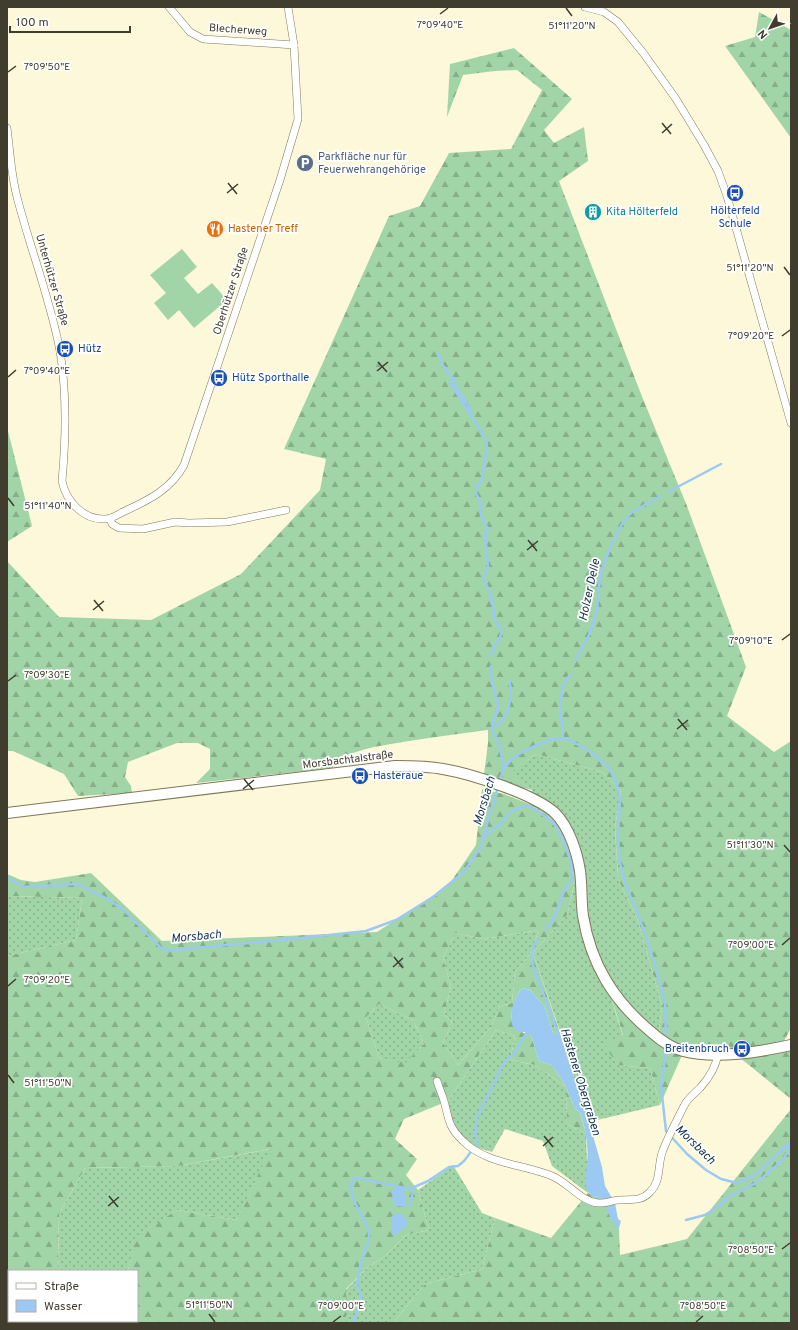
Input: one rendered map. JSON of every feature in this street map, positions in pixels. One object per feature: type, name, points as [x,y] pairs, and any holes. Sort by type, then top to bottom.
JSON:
[{"type":"main road","name":"Morsbachtalstraße","points":[[7,812],[395,766],[419,766],[443,769],[493,783],[542,804],[555,814],[563,824],[571,841],[580,871],[583,916],[586,933],[594,957],[604,978],[616,997],[636,1019],[661,1040],[676,1049],[693,1053],[718,1054],[791,1045]]},
{"type":"street","name":"Blecherweg","points":[[169,7],[190,32],[203,38],[294,45]]},
{"type":"street","name":"Oberhützer Straße","points":[[110,518],[162,492],[173,482],[184,464],[280,180],[298,119],[294,45],[288,7]]},
{"type":"street","points":[[585,7],[604,10],[618,22],[630,36],[666,84],[704,145],[718,171],[727,196],[791,424]]},
{"type":"street","name":"Unterhützer Straße","points":[[7,128],[17,197],[53,317],[60,352],[64,384],[64,464],[62,481],[64,487],[80,512],[102,519],[110,518]]},
{"type":"street","points":[[110,518],[112,524],[125,530],[143,529],[175,522],[189,524],[227,522],[286,510]]},
{"type":"street","points":[[437,1081],[450,1125],[455,1133],[474,1150],[487,1157],[552,1176],[585,1198],[599,1203],[619,1200],[636,1200],[643,1198],[650,1193],[657,1183],[661,1156],[672,1130],[687,1100],[701,1088],[712,1071],[718,1054]]},
{"type":"green space","points":[[759,12],[791,30],[791,138],[725,46],[755,37]]},
{"type":"green space","points":[[514,48],[572,99],[544,130],[554,143],[584,127],[588,161],[559,181],[641,394],[687,506],[746,667],[727,716],[774,752],[791,741],[791,1028],[784,1041],[791,1039],[791,1099],[724,1045],[687,1044],[660,1105],[650,1068],[617,1065],[604,1044],[623,1035],[612,1000],[658,1041],[662,1006],[637,918],[618,879],[615,827],[621,790],[602,772],[536,754],[510,773],[532,790],[516,786],[484,774],[488,730],[370,748],[341,756],[332,768],[196,783],[210,769],[210,749],[198,743],[177,743],[128,762],[125,777],[131,786],[132,793],[78,796],[64,774],[13,751],[7,751],[7,561],[59,617],[151,620],[241,574],[320,490],[326,459],[284,449],[389,216],[420,206],[449,153],[511,149],[542,90],[517,70],[463,75],[447,117],[450,64]]},
{"type":"green space","points":[[182,249],[197,267],[184,278],[198,294],[212,283],[227,300],[194,328],[179,310],[168,320],[154,303],[166,293],[150,275]]},
{"type":"green space","points":[[7,427],[32,526],[7,542]]},
{"type":"green space","points":[[536,754],[602,772],[621,790],[615,827],[618,879],[637,918],[662,1006],[658,1041],[612,1001],[623,1036],[605,1044],[617,1065],[650,1068],[660,1105],[589,1122],[590,1121],[568,1060],[563,1040],[533,953],[567,915],[575,881],[567,842],[551,818],[529,804],[532,790],[509,773]]},
{"type":"green space","points":[[482,789],[504,794],[529,804],[551,818],[567,842],[575,881],[567,915],[533,953],[560,1033],[553,1033],[545,1007],[530,990],[523,988],[518,993],[513,1006],[511,1018],[523,1033],[529,1033],[539,1061],[551,1065],[566,1087],[535,1065],[510,1060],[515,1036],[496,1030],[448,1101],[404,1119],[395,1139],[417,1159],[406,1175],[418,1190],[429,1230],[406,1235],[385,1256],[368,1267],[346,1289],[346,1323],[90,1323],[138,1322],[138,1270],[128,1270],[135,1237],[177,1210],[237,1220],[270,1149],[178,1166],[85,1168],[59,1214],[58,1270],[8,1270],[8,1322],[79,1323],[7,1323],[7,956],[76,940],[82,898],[7,896],[7,874],[21,880],[35,882],[91,873],[162,941],[377,932],[448,886],[476,845]],"holes":[[[539,930],[530,954],[515,972],[512,1003],[500,1006],[491,1027],[458,1065],[443,1043],[452,1022],[444,1014],[451,986],[443,958],[455,933],[484,939]],[[379,1004],[413,1020],[424,1044],[405,1063],[379,1058],[366,1017]]]},
{"type":"green space","points":[[7,896],[82,898],[76,940],[7,956]]},
{"type":"green space","points":[[539,930],[530,954],[515,972],[512,1003],[500,1006],[491,1027],[458,1065],[443,1043],[452,1022],[444,1014],[451,986],[443,958],[455,933],[484,939]]},
{"type":"green space","points":[[379,1004],[413,1020],[424,1044],[405,1064],[379,1058],[366,1017]]},
{"type":"green space","points":[[496,1030],[515,1036],[510,1060],[535,1065],[566,1087],[567,1124],[586,1134],[588,1193],[552,1166],[543,1141],[505,1129],[492,1152],[475,1147],[454,1128],[448,1101]]},
{"type":"green space","points":[[566,1088],[575,1109],[580,1112],[586,1134],[567,1124]]},
{"type":"green space","points":[[791,1109],[791,1323],[393,1323],[425,1284],[482,1269],[495,1218],[551,1238],[588,1193],[596,1197],[606,1199],[619,1228],[620,1255],[687,1239]]},
{"type":"green space","points":[[271,1149],[237,1220],[177,1210],[136,1237],[128,1270],[58,1270],[59,1214],[85,1168],[178,1166]]},
{"type":"green space","points":[[453,1165],[482,1213],[495,1218],[482,1269],[425,1284],[393,1323],[346,1323],[346,1290],[368,1267],[385,1256],[406,1235],[429,1230],[418,1190]]},
{"type":"water","points":[[523,988],[530,990],[545,1007],[553,1033],[560,1033],[590,1121],[589,1122],[602,1167],[605,1186],[615,1203],[618,1219],[621,1221],[619,1228],[608,1214],[606,1199],[598,1198],[587,1190],[587,1143],[580,1112],[575,1109],[564,1083],[553,1067],[539,1061],[529,1033],[517,1030],[512,1024],[511,1019],[513,1007],[517,995]]},
{"type":"water","points":[[401,1187],[404,1190],[405,1207],[396,1206],[393,1204],[392,1191],[393,1189]]},
{"type":"water","points":[[396,1213],[403,1215],[408,1223],[394,1236],[392,1233],[391,1217]]},
{"type":"waterway","points":[[439,354],[441,363],[455,381],[456,387],[469,407],[472,418],[486,441],[487,447],[482,479],[477,486],[476,493],[481,505],[481,516],[488,529],[485,533],[488,567],[484,580],[492,597],[491,601],[494,620],[500,627],[501,633],[491,656]]},
{"type":"waterway","points":[[453,378],[450,382],[470,414]]},
{"type":"waterway","name":"Holzer Delle","points":[[668,492],[721,464]]},
{"type":"waterway","name":"Holzer Delle","points":[[575,661],[589,635],[597,610],[600,576],[611,545],[623,522],[632,512],[661,496]]},
{"type":"waterway","points":[[491,666],[491,677],[498,706],[492,728],[499,743],[504,768]]},
{"type":"waterway","name":"Holzer Delle","points":[[563,739],[561,696],[566,680],[571,674]]},
{"type":"waterway","points":[[494,725],[496,726],[500,723],[508,710],[511,691],[510,681]]},
{"type":"waterway","name":"Morsbach","points":[[499,782],[504,768],[513,758],[524,751],[551,739],[568,739],[592,753],[609,768],[616,782],[620,799],[618,836],[619,859],[625,883],[645,933],[665,1000],[666,1039]]},
{"type":"waterway","name":"Morsbach","points":[[7,878],[24,887],[78,884],[104,897],[124,910],[162,949],[172,950],[366,931],[396,920],[433,897],[464,872],[480,848],[498,787]]},
{"type":"waterway","name":"Hastener Obergraben","points":[[484,837],[500,824],[513,810],[526,806],[531,807],[553,822],[562,837],[571,862],[572,879],[564,891],[555,916],[546,929]]},
{"type":"waterway","name":"Hastener Obergraben","points":[[537,940],[532,953],[533,966],[559,1036]]},
{"type":"waterway","points":[[478,1144],[475,1134],[477,1117],[505,1061],[514,1054],[527,1032],[529,1033]]},
{"type":"waterway","name":"Morsbach","points":[[667,1046],[661,1086],[666,1131],[687,1154],[706,1170],[721,1179],[737,1183],[755,1175],[788,1144],[791,1137]]},
{"type":"waterway","points":[[686,1220],[705,1215],[730,1196],[756,1183],[783,1160],[789,1149],[788,1144]]},
{"type":"waterway","points":[[353,1323],[361,1302],[361,1294],[357,1287],[360,1266],[369,1239],[366,1224],[356,1205],[351,1191],[353,1178],[410,1189],[428,1181],[449,1167],[458,1166],[470,1153]]},
{"type":"waterway","points":[[409,1206],[413,1189]]},
{"type":"place","name":"Parkfläche nur für Feuerwehrangehörige","points":[[305,163]]},
{"type":"place","name":"Hölterfeld Schule","points":[[735,193]]},
{"type":"place","name":"Kita Hölterfeld","points":[[593,212]]},
{"type":"place","name":"Hastener Treff","points":[[215,229]]},
{"type":"place","name":"Hütz","points":[[65,349]]},
{"type":"place","name":"Hütz Sporthalle","points":[[219,378]]},
{"type":"place","name":"Hasteraue","points":[[360,776]]},
{"type":"place","name":"Breitenbruch","points":[[742,1049]]}]
